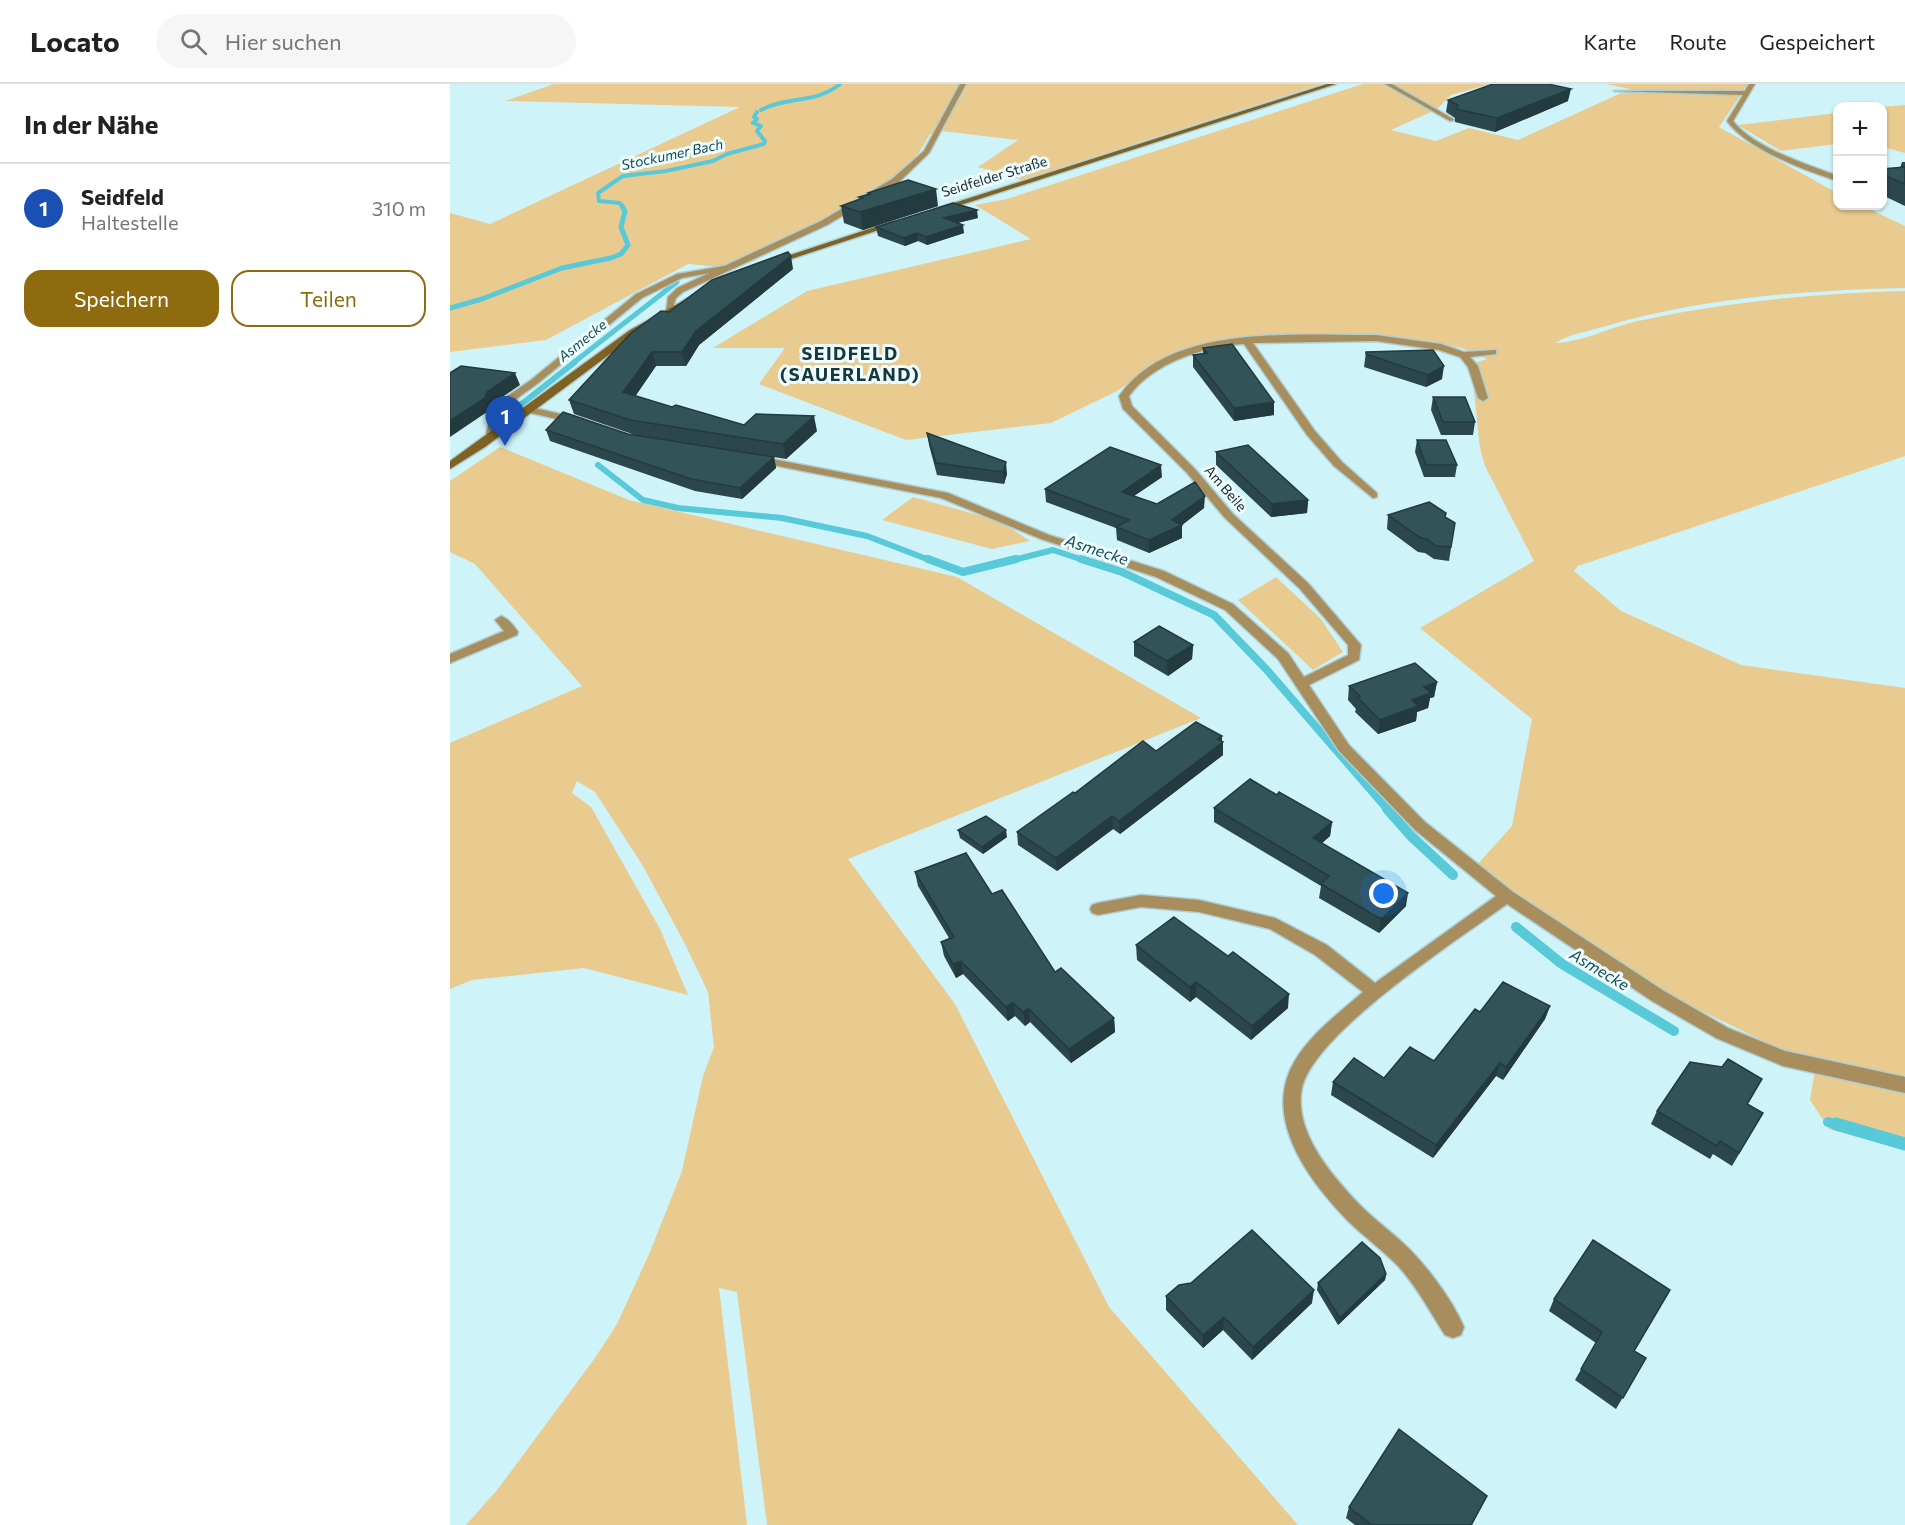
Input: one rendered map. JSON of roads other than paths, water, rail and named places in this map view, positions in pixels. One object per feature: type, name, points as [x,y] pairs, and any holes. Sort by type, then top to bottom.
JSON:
[{"type":"main road","name":"Seidfelder Straße","points":[[923,214],[1332,84]]},
{"type":"main road","points":[[761,267],[902,221]]},
{"type":"main road","points":[[450,466],[530,410],[630,333],[669,309],[708,291]]},
{"type":"street","points":[[669,309],[672,297],[680,290],[824,223],[895,181],[927,152],[963,84]]},
{"type":"street","points":[[1388,84],[1452,120]]},
{"type":"street","points":[[1752,84],[1730,121],[1735,129],[1774,152],[1833,177]]},
{"type":"street","points":[[1617,91],[1746,93]]},
{"type":"street","points":[[490,439],[497,408],[534,382],[639,296],[680,276],[724,268]]},
{"type":"street","name":"Am Beile","points":[[1300,684],[1354,657],[1355,645],[1304,586],[1229,516],[1191,471],[1127,407],[1124,396],[1134,382],[1192,350],[1246,340],[1376,338],[1441,347],[1463,355],[1493,352]]},
{"type":"street","points":[[1246,340],[1311,433],[1338,464],[1373,495]]},
{"type":"street","points":[[1463,355],[1473,366],[1483,398]]},
{"type":"street","points":[[530,410],[553,414],[596,427]]},
{"type":"street","points":[[744,457],[944,495],[1045,537],[1160,574],[1229,607],[1283,656],[1344,748],[1420,826],[1507,896],[1658,996],[1722,1033],[1784,1058],[1905,1085]]},
{"type":"street","points":[[450,659],[512,632],[501,621]]},
{"type":"street","points":[[1453,1327],[1406,1259],[1355,1214],[1322,1174],[1299,1137],[1292,1114],[1292,1093],[1298,1072],[1310,1054],[1375,992],[1507,896]]},
{"type":"street","points":[[1098,909],[1141,901],[1188,905],[1275,924],[1321,950],[1375,992]]},
{"type":"waterway","name":"Stockumer Bach","points":[[761,110],[781,103],[821,95],[840,84]]},
{"type":"waterway","name":"Stockumer Bach","points":[[623,208],[620,203],[599,201],[598,193],[623,176],[666,171],[713,161],[727,154],[764,144],[765,141],[757,131],[761,126],[753,123],[757,119],[754,117],[757,112]]},
{"type":"waterway","name":"Stockumer Bach","points":[[450,308],[482,299],[562,268],[621,254],[628,245],[621,227],[625,211],[622,206]]},
{"type":"waterway","name":"Asmecke","points":[[573,363],[677,282]]},
{"type":"waterway","name":"Asmecke","points":[[505,420],[509,414],[575,362]]},
{"type":"waterway","name":"Asmecke","points":[[598,465],[643,500],[678,508],[782,518],[867,536],[932,561]]},
{"type":"waterway","name":"Asmecke","points":[[1010,561],[1053,550],[1086,561]]},
{"type":"waterway","name":"Asmecke","points":[[928,559],[963,572],[1016,559]]},
{"type":"waterway","name":"Asmecke","points":[[1081,559],[1122,572],[1214,615],[1266,669],[1388,810]]},
{"type":"waterway","name":"Asmecke","points":[[1387,809],[1411,836],[1453,875]]},
{"type":"waterway","name":"Asmecke","points":[[1516,927],[1562,964],[1674,1031]]},
{"type":"waterway","name":"Asmecke","points":[[1828,1122],[1842,1126]]},
{"type":"waterway","name":"Asmecke","points":[[1836,1124],[1905,1144]]},
{"type":"place","name":"Seidfeld","points":[[505,446]]},
{"type":"district","name":"SEIDFELD (SAUERLAND)","points":[[850,363]]}]
